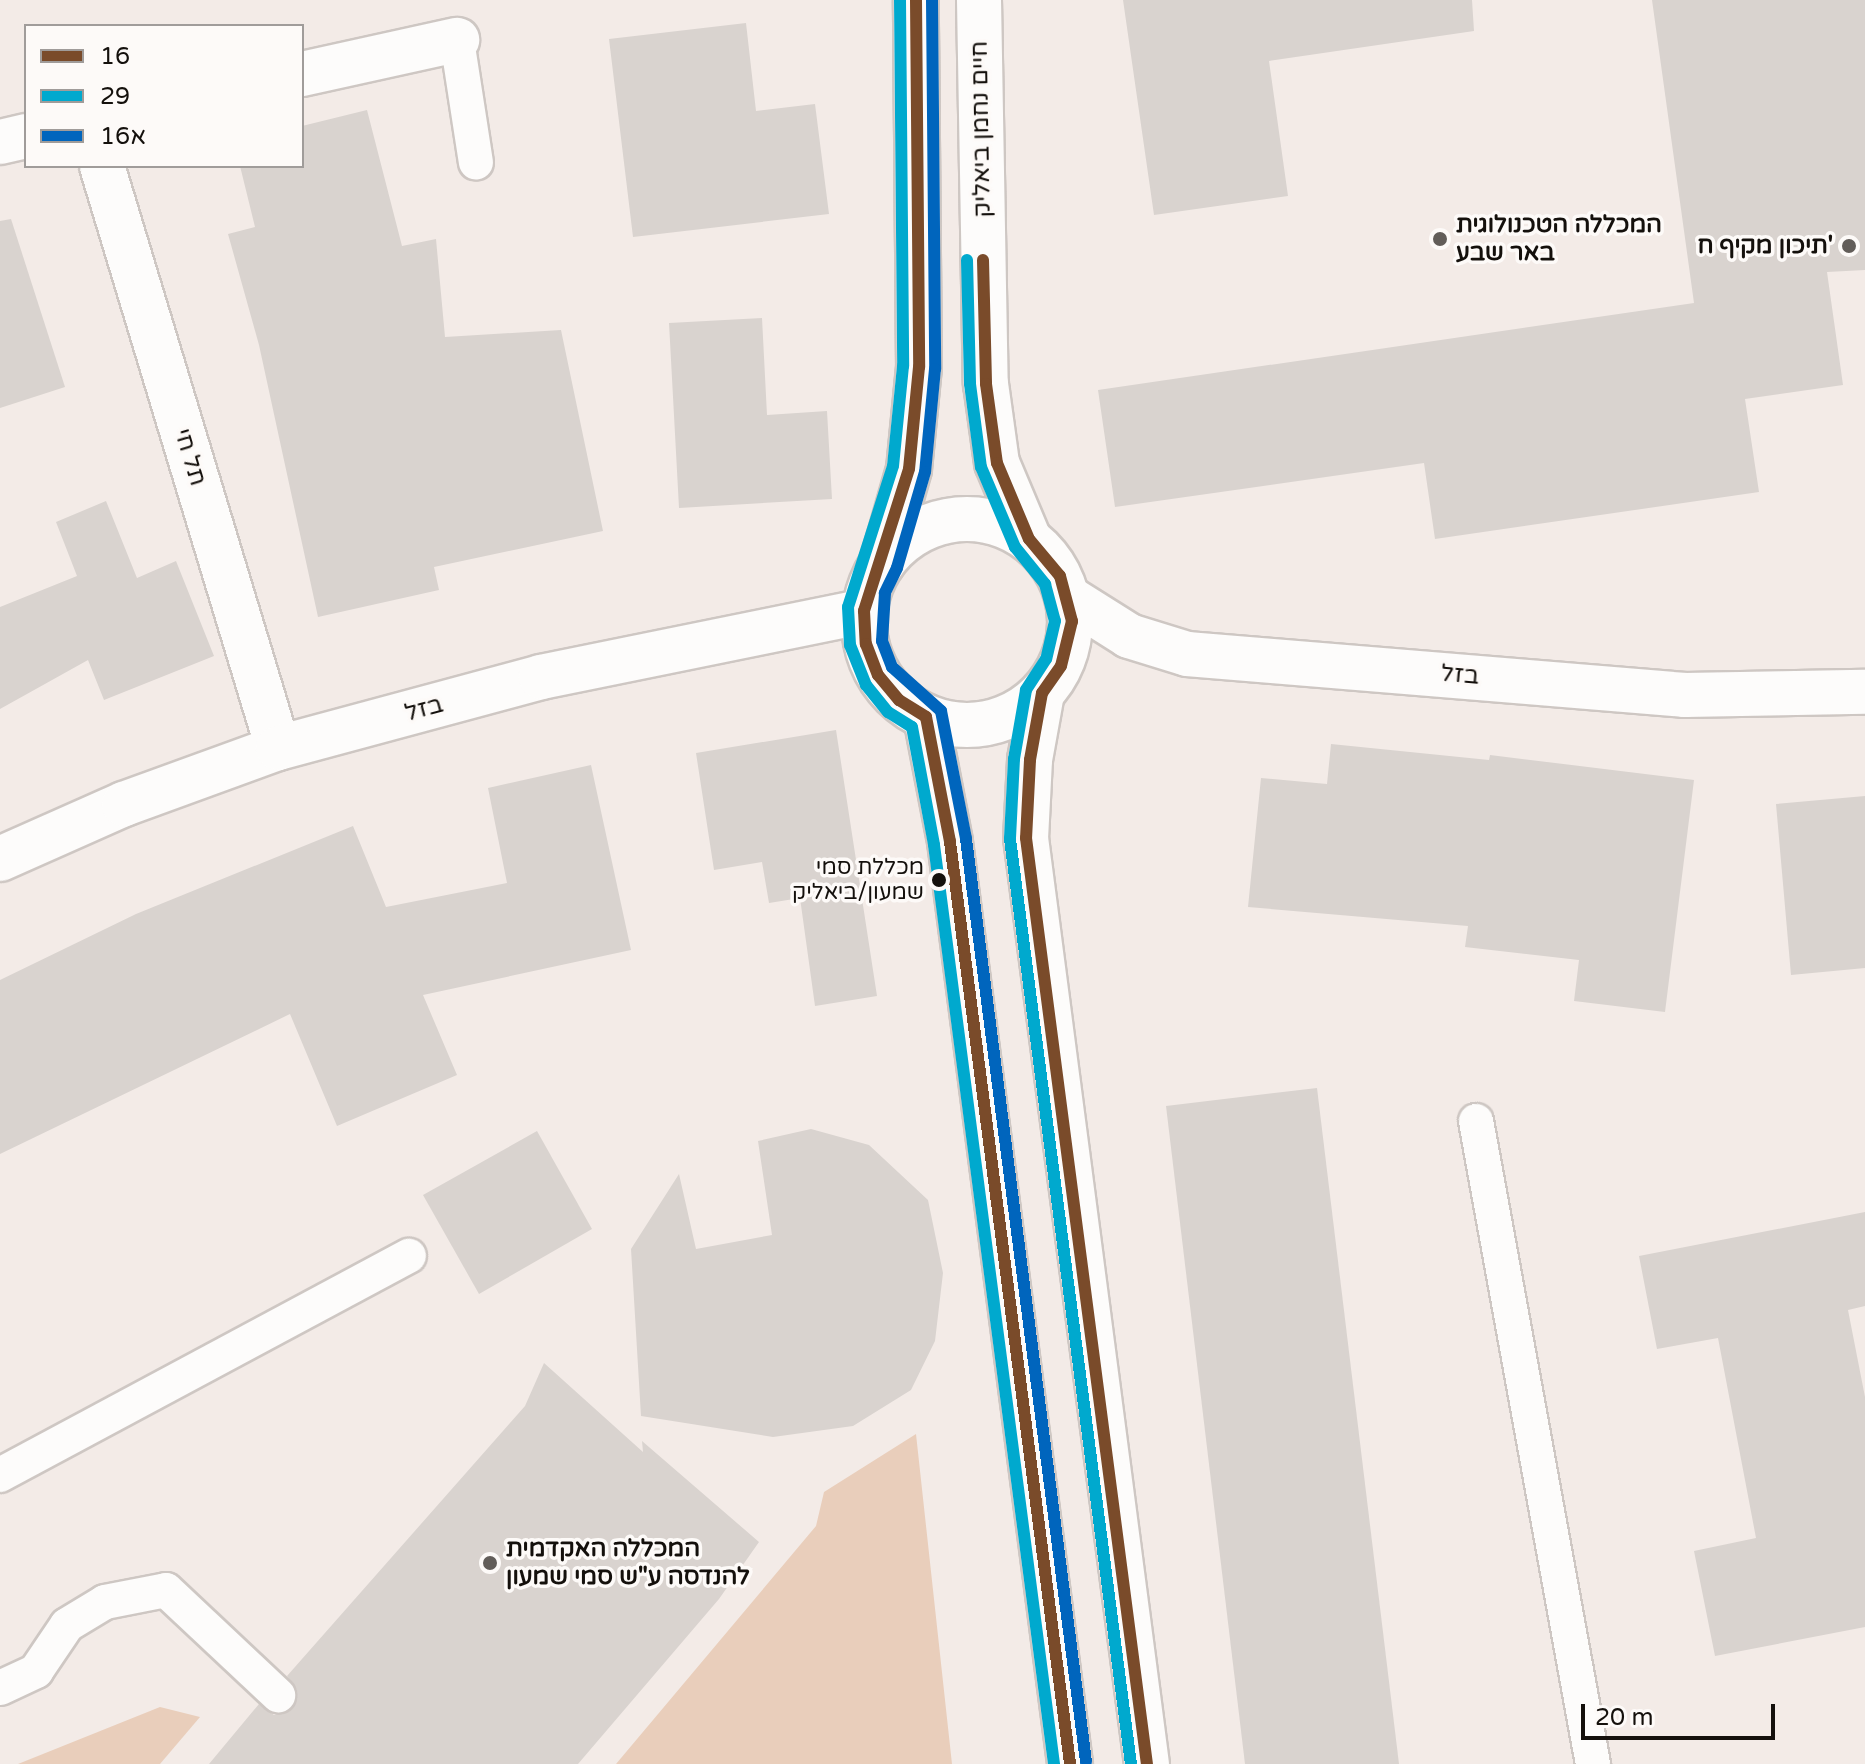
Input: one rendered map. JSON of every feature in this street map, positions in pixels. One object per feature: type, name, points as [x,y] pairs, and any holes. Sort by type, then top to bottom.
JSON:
[{"type":"street","points":[[916,0],[919,367],[909,469],[882,564],[864,611],[866,644],[878,675],[899,700],[926,717],[957,725],[988,723],[1018,712],[1042,693]]},
{"type":"street","name":"חיים נחמן ביאליק","points":[[979,0],[986,384],[997,463],[1029,539]]},
{"type":"street","points":[[304,74],[457,40]]},
{"type":"street","points":[[0,142],[24,136]]},
{"type":"street","name":"תל חי","points":[[103,168],[278,748]]},
{"type":"street","points":[[882,564],[905,539],[934,524],[978,520],[1000,524],[1029,539],[1047,555],[1069,598],[1069,644],[1042,693],[1030,760],[1026,838],[1147,1764]]},
{"type":"street","name":"בזל","points":[[1069,598],[1129,636],[1187,654],[1685,695],[1865,692]]},
{"type":"street","name":"בזל","points":[[0,859],[124,804],[278,748],[541,677],[864,611]]},
{"type":"street","points":[[926,717],[950,842],[1070,1764]]},
{"type":"lane","points":[[457,40],[476,163]]},
{"type":"lane","points":[[1476,1121],[1593,1764]]},
{"type":"lane","points":[[0,1475],[409,1256]]},
{"type":"lane","points":[[0,1688],[36,1671],[67,1625],[105,1602],[166,1590],[278,1695]]},
{"type":"shaded area","points":[[916,1434],[952,1764],[616,1764],[816,1526],[824,1492]]},
{"type":"shaded area","points":[[160,1707],[200,1717],[160,1764],[18,1764]]},
{"type":"building","points":[[1123,0],[1472,0],[1474,31],[1269,61],[1288,196],[1154,215]]},
{"type":"building","points":[[1652,0],[1865,0],[1865,270],[1827,272],[1843,385],[1745,399],[1759,492],[1435,539],[1424,463],[1115,507],[1098,390],[1694,303]]},
{"type":"building","points":[[746,23],[756,111],[815,104],[829,214],[633,237],[609,39]]},
{"type":"building","points":[[367,110],[402,246],[436,239],[445,337],[561,330],[603,531],[434,567],[439,590],[318,617],[259,345],[228,234],[255,227],[240,168],[304,168],[304,126]]},
{"type":"building","points":[[11,219],[65,387],[0,408],[0,221]]},
{"type":"building","points":[[762,318],[767,415],[827,411],[832,499],[679,508],[669,323]]},
{"type":"building","points":[[106,501],[137,578],[176,561],[214,656],[104,700],[88,660],[0,709],[0,607],[77,576],[56,522]]},
{"type":"building","points":[[836,730],[877,996],[815,1006],[800,898],[769,903],[762,862],[714,870],[696,753]]},
{"type":"building","points":[[1331,744],[1489,760],[1490,755],[1694,780],[1665,1012],[1574,1001],[1579,960],[1465,947],[1468,926],[1248,907],[1261,778],[1327,784]]},
{"type":"building","points":[[591,765],[631,950],[423,995],[457,1075],[337,1126],[290,1014],[0,1154],[0,980],[136,914],[353,826],[386,907],[507,883],[488,788]]},
{"type":"building","points":[[1865,796],[1865,968],[1791,975],[1776,804]]},
{"type":"building","points":[[1317,1088],[1399,1764],[1245,1764],[1166,1106]]},
{"type":"building","points":[[811,1129],[869,1145],[928,1200],[943,1273],[935,1341],[911,1390],[853,1426],[773,1437],[641,1416],[631,1249],[679,1174],[696,1249],[772,1235],[758,1141]]},
{"type":"building","points":[[537,1131],[592,1229],[479,1294],[423,1195]]},
{"type":"building","points":[[1865,1212],[1865,1306],[1848,1310],[1865,1397],[1865,1627],[1715,1656],[1694,1551],[1756,1538],[1718,1338],[1657,1349],[1639,1256]]},
{"type":"building","points":[[544,1363],[643,1452],[642,1441],[759,1542],[719,1599],[578,1764],[209,1764],[259,1704],[274,1715],[293,1708],[297,1690],[287,1676],[525,1406]]},
{"type":"transit line","name":"29","points":[[900,0],[903,366],[893,466],[848,607],[850,645],[866,685],[888,712],[912,727],[934,845],[1054,1764]]},
{"type":"transit line","name":"16","points":[[916,0],[919,367],[909,469],[864,611],[866,644],[878,675],[899,700],[926,717],[950,842],[1070,1764]]},
{"type":"transit line","name":"16א","points":[[932,0],[935,369],[925,472],[897,568],[885,593],[882,641],[892,667],[941,711],[966,839],[1086,1762]]},
{"type":"transit line","name":"29","points":[[967,260],[970,384],[981,467],[1015,547],[1045,584],[1055,621],[1046,659],[1026,690],[1014,759],[1010,839],[1131,1764]]},
{"type":"transit line","name":"16","points":[[983,260],[986,384],[997,463],[1029,539],[1060,576],[1072,621],[1061,666],[1042,693],[1030,760],[1026,838],[1147,1764]]},
{"type":"place","name":"המכללה הטכנולוגית באר שבע","points":[[1440,239]]},
{"type":"place","name":"תיכון מקיף ח'","points":[[1849,246]]},
{"type":"place","name":"מכללת סמי שמעון/ביאליק","points":[[939,880]]},
{"type":"place","name":"המכללה האקדמית להנדסה ע\"ש סמי שמעון","points":[[490,1563]]}]
